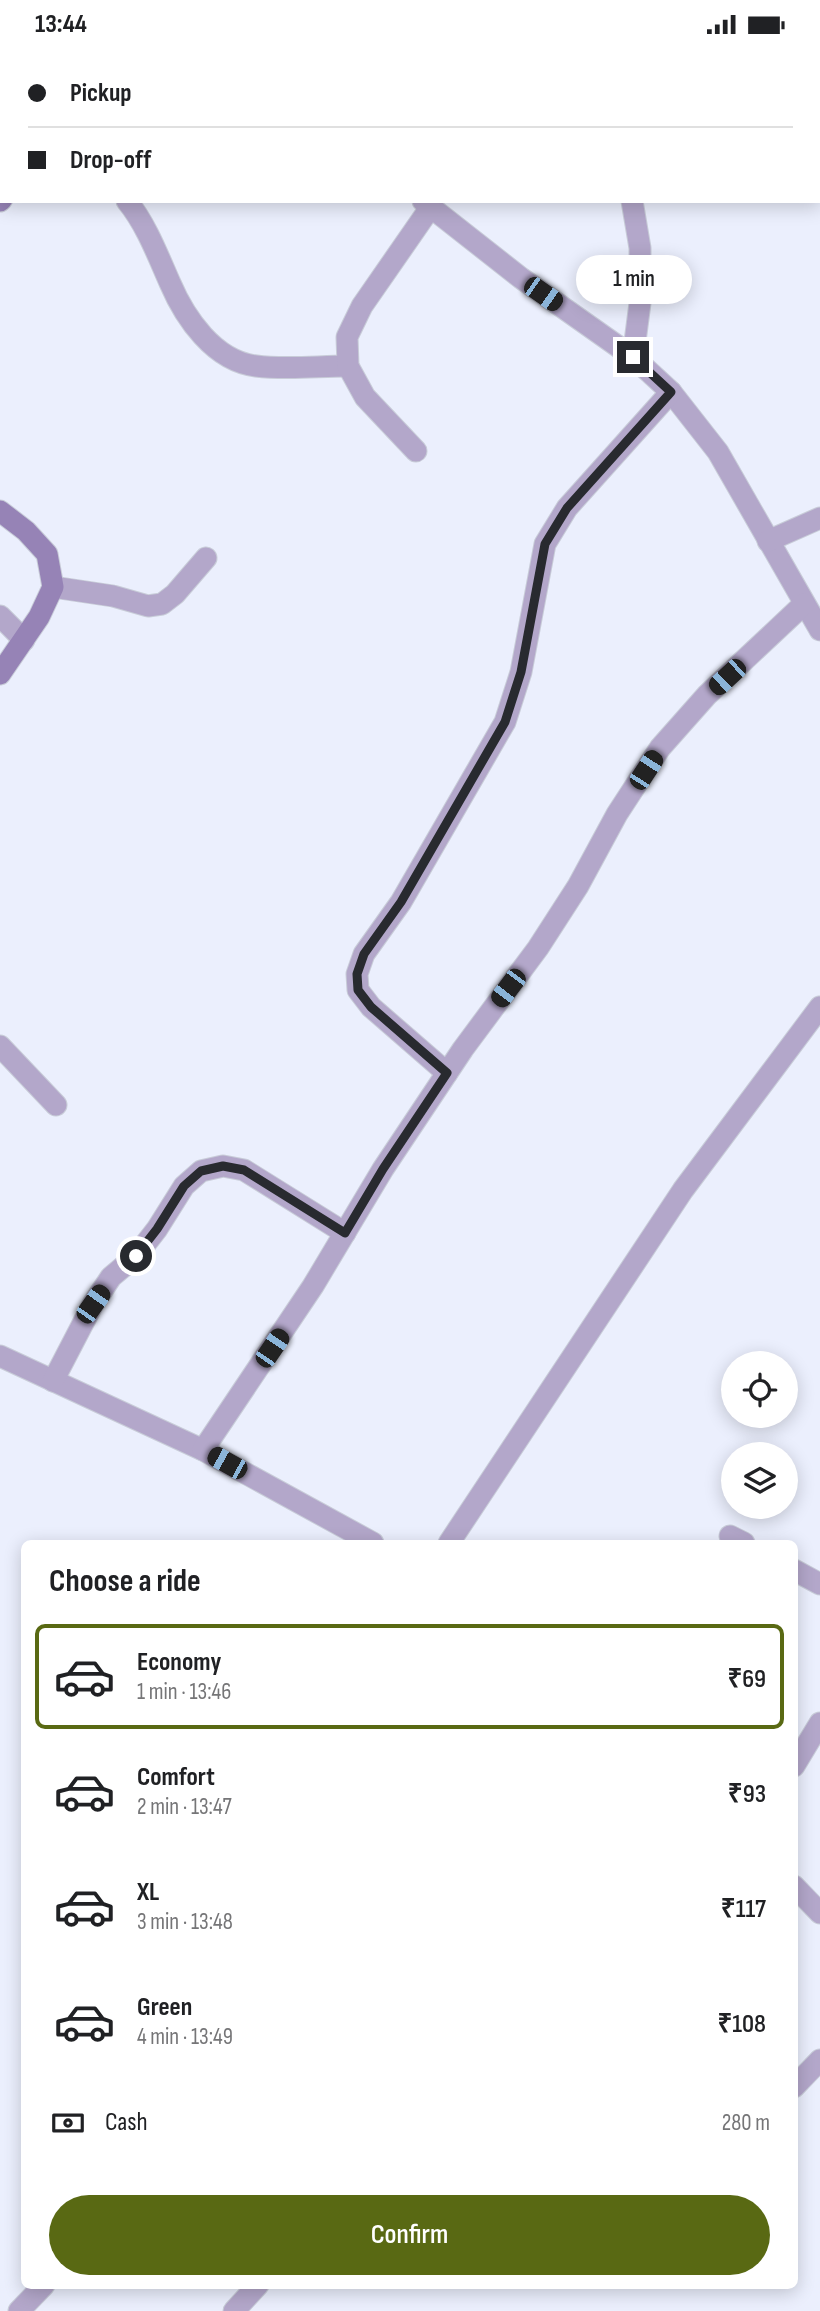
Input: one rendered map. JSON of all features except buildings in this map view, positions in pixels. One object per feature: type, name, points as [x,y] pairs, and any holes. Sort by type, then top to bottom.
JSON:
[{"type":"street","points":[[128,203],[157,254],[174,294],[197,330],[223,353],[254,366],[348,366]]},
{"type":"street","points":[[632,203],[640,248],[640,303],[633,357]]},
{"type":"street","points":[[416,451],[365,397],[348,366],[347,337],[362,306],[427,204],[521,278],[633,357],[671,392],[718,452],[820,630]]},
{"type":"street","points":[[447,1073],[371,1007],[358,990],[357,974],[364,954],[401,902],[505,722],[521,672],[545,544],[567,508],[671,392]]},
{"type":"street","points":[[0,511],[26,531],[47,554],[52,587],[39,617],[0,674]]},
{"type":"street","points":[[768,541],[820,518]]},
{"type":"street","points":[[52,587],[113,596],[148,605],[162,604],[175,594],[206,558]]},
{"type":"street","points":[[203,1450],[313,1286],[383,1169],[447,1073],[538,948],[578,886],[617,814],[660,748],[707,695],[804,604]]},
{"type":"street","points":[[0,616],[24,640]]},
{"type":"street","points":[[451,1540],[683,1190],[820,1007]]},
{"type":"street","points":[[0,1047],[56,1105]]},
{"type":"street","points":[[53,1381],[111,1277],[143,1247],[184,1186],[201,1171],[223,1166],[244,1170],[345,1233]]},
{"type":"street","points":[[0,1356],[203,1450],[368,1540]]},
{"type":"street","points":[[798,1572],[820,1584]]},
{"type":"street","points":[[798,1759],[820,1723]]},
{"type":"street","points":[[798,1891],[820,1913]]},
{"type":"street","points":[[798,2083],[820,2060]]},
{"type":"street","points":[[19,2311],[40,2289]]},
{"type":"street","points":[[234,2311],[254,2289]]},
{"type":"route","points":[[136,1256],[184,1186],[201,1171],[223,1166],[244,1170],[345,1233],[383,1169],[447,1073],[371,1007],[358,990],[357,974],[364,954],[401,902],[505,722],[521,672],[545,544],[567,508],[671,392],[633,357]]}]
